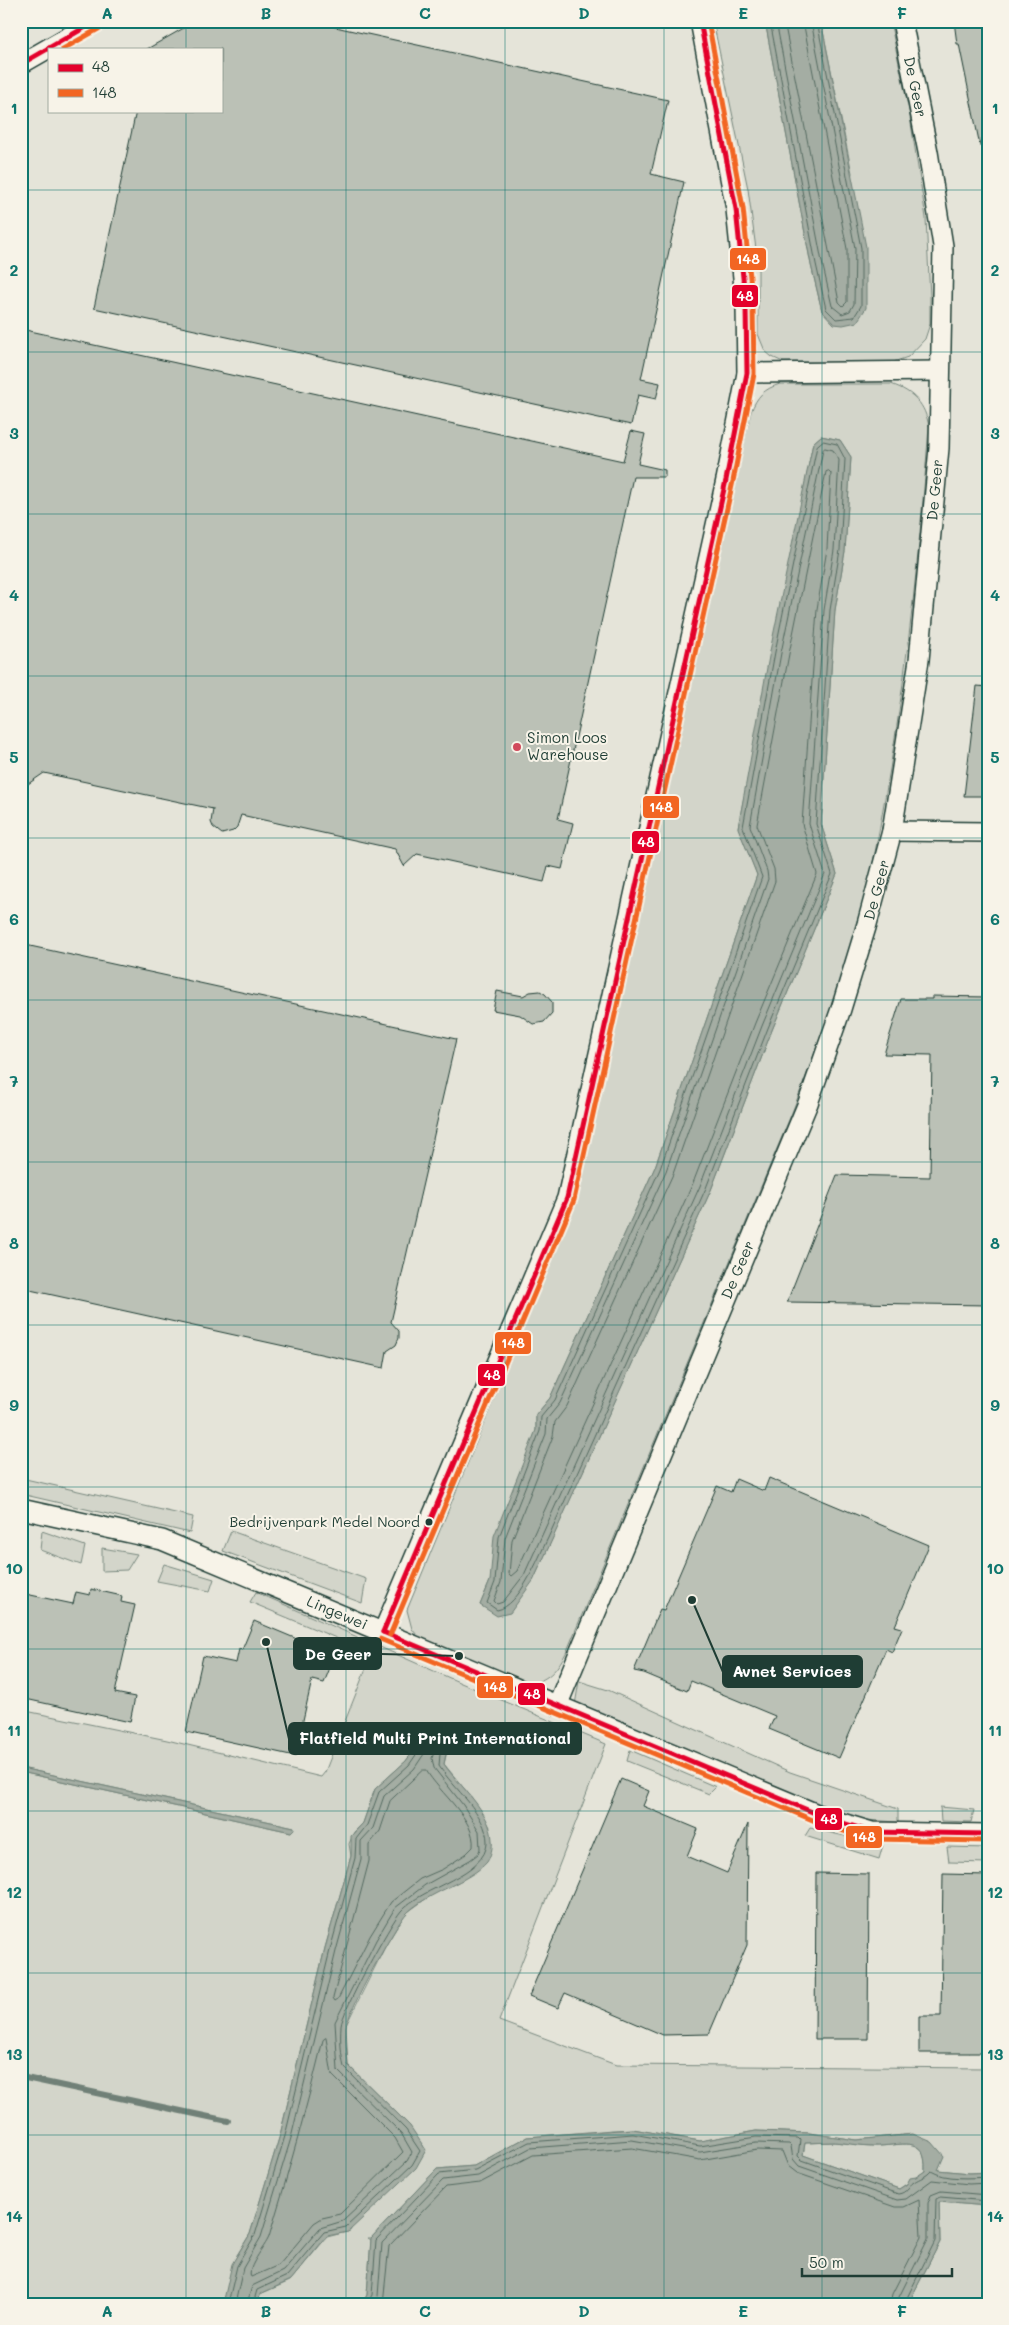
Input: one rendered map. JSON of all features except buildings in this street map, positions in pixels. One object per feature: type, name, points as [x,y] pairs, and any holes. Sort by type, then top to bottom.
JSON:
[{"type":"street","points":[[49,48],[96,21]]},
{"type":"street","points":[[382,1632],[567,1198],[726,480],[747,373],[746,306],[736,209],[700,21]]},
{"type":"street","name":"De Geer","points":[[557,1706],[808,1102],[841,1009],[892,831],[919,660],[938,448],[943,246],[928,152],[902,21]]},
{"type":"street","points":[[21,64],[48,49]]},
{"type":"street","points":[[747,373],[940,371]]},
{"type":"street","points":[[892,831],[988,832]]},
{"type":"street","name":"Lingewei","points":[[21,1509],[162,1540],[829,1818],[872,1832],[988,1834]]},
{"type":"shaded area","points":[[21,21],[988,21],[988,2100],[616,2101],[21,1774]]},
{"type":"shaded area","points":[[713,21],[765,21],[811,265],[822,311],[852,173],[821,21],[890,21],[909,111],[926,218],[930,324],[925,339],[908,357],[890,363],[783,362],[765,351],[758,334],[758,264],[748,189]]},
{"type":"shaded area","points":[[780,384],[891,384],[906,391],[917,400],[925,412],[929,427],[918,556],[908,641],[897,727],[877,842],[868,885],[843,972],[791,1115],[566,1653],[559,1665],[546,1678],[527,1684],[422,1641],[412,1629],[407,1610],[577,1199],[751,412],[762,394]],"holes":[[[821,436],[840,440],[851,457],[845,551],[835,610],[821,824],[837,874],[772,1030],[711,1190],[533,1581],[480,1605],[490,1581],[536,1430],[536,1415],[550,1398],[655,1167],[757,875],[738,827],[813,443]]]},
{"type":"shaded area","points":[[21,1478],[193,1517],[190,1533],[21,1494]]},
{"type":"shaded area","points":[[42,1531],[85,1546],[81,1565],[40,1550]]},
{"type":"shaded area","points":[[231,1531],[366,1579],[362,1603],[223,1551]]},
{"type":"shaded area","points":[[102,1548],[137,1554],[127,1570],[102,1571]]},
{"type":"shaded area","points":[[164,1564],[214,1579],[210,1591],[157,1581]]},
{"type":"shaded area","points":[[256,1592],[461,1683],[606,1744],[499,2021],[616,2065],[988,2068],[988,2172],[970,2173],[937,2170],[913,2134],[856,2140],[809,2133],[756,2131],[700,2141],[633,2129],[527,2137],[474,2166],[437,2169],[371,2238],[368,2238],[371,2240],[367,2295],[362,2304],[258,2304],[260,2294],[290,2281],[327,2237],[350,2231],[410,2126],[348,2065],[346,2025],[386,1945],[405,1914],[431,1895],[452,1885],[490,1827],[472,1798],[444,1764],[449,1743],[447,1736],[435,1730],[428,1730],[406,1761],[375,1789],[363,1823],[354,1832],[349,1844],[351,1856],[325,1948],[280,2135],[250,2234],[237,2255],[223,2304],[21,2304],[21,1772],[291,1832],[294,1827],[21,1768],[21,1710],[167,1740],[321,1777],[325,1772],[372,1653],[250,1602]]},
{"type":"shaded area","points":[[579,1681],[608,1690],[790,1772],[898,1809],[898,1822],[849,1819],[575,1705]]},
{"type":"shaded area","points":[[630,1750],[716,1787],[709,1794],[627,1761]]},
{"type":"shaded area","points":[[940,1807],[974,1810],[971,1822],[941,1821]]},
{"type":"shaded area","points":[[810,1828],[883,1845],[879,1859],[805,1836]]},
{"type":"shaded area","points":[[947,1847],[988,1848],[988,1863],[949,1862]]},
{"type":"shaded area","points":[[834,2142],[869,2146],[909,2144],[916,2146],[921,2151],[924,2159],[925,2171],[899,2189],[803,2155],[805,2143]]},
{"type":"shaded area","points":[[939,2202],[988,2206],[988,2304],[908,2304],[940,2242]]},
{"type":"water","points":[[765,21],[821,21],[866,247],[866,308],[857,322],[843,325],[834,324],[822,311],[811,265]]},
{"type":"water","points":[[821,436],[840,440],[851,457],[845,551],[835,610],[821,824],[837,874],[772,1030],[711,1190],[552,1540],[533,1581],[510,1613],[497,1616],[480,1605],[490,1581],[494,1536],[536,1430],[536,1415],[550,1398],[655,1167],[757,875],[738,828],[770,651],[813,443]]},
{"type":"water","points":[[437,1726],[444,1729],[443,1733],[449,1739],[444,1764],[473,1799],[486,1819],[492,1840],[491,1854],[487,1862],[480,1869],[426,1899],[407,1913],[393,1933],[363,1988],[346,2027],[348,2065],[410,2126],[426,2150],[416,2168],[348,2232],[327,2236],[291,2280],[260,2294],[258,2304],[223,2304],[232,2264],[250,2234],[280,2135],[325,1948],[351,1856],[351,1836],[363,1823],[375,1789],[406,1761],[428,1730],[435,1730]]},
{"type":"water","points":[[21,1768],[294,1827],[294,1829],[291,1832],[21,1772]]},
{"type":"water","points":[[633,2129],[700,2141],[756,2131],[809,2133],[856,2140],[913,2134],[932,2142],[944,2156],[938,2170],[970,2173],[988,2172],[988,2206],[939,2202],[940,2242],[908,2304],[362,2304],[367,2295],[371,2238],[437,2169],[474,2166],[527,2137]],"holes":[[[834,2142],[869,2146],[901,2144],[916,2146],[921,2151],[924,2159],[925,2171],[916,2177],[910,2178],[907,2184],[899,2189],[803,2155],[805,2143]]]},
{"type":"waterway","points":[[21,2077],[228,2121]]},
{"type":"transit line","name":"48","points":[[49,48],[96,21]]},
{"type":"transit line","name":"48","points":[[383,1632],[567,1198],[726,480],[747,373],[746,307],[736,209],[700,21]]},
{"type":"transit line","name":"148","points":[[390,1635],[574,1200],[733,481],[754,374],[753,307],[743,208],[708,21]]},
{"type":"transit line","name":"148","points":[[65,48],[100,28]]},
{"type":"transit line","name":"48","points":[[21,64],[48,49]]},
{"type":"transit line","name":"48","points":[[383,1632],[829,1819],[872,1832],[988,1834]]},
{"type":"transit line","name":"148","points":[[380,1639],[827,1826],[871,1839],[988,1841]]},
{"type":"place","name":"Simon Loos Warehouse","points":[[517,747]]},
{"type":"place","name":"Bedrijvenpark Medel Noord","points":[[429,1522]]},
{"type":"place","name":"Avnet Services","points":[[692,1600]]},
{"type":"place","name":"Flatfield Multi Print International","points":[[266,1642]]},
{"type":"place","name":"De Geer","points":[[459,1656]]}]
